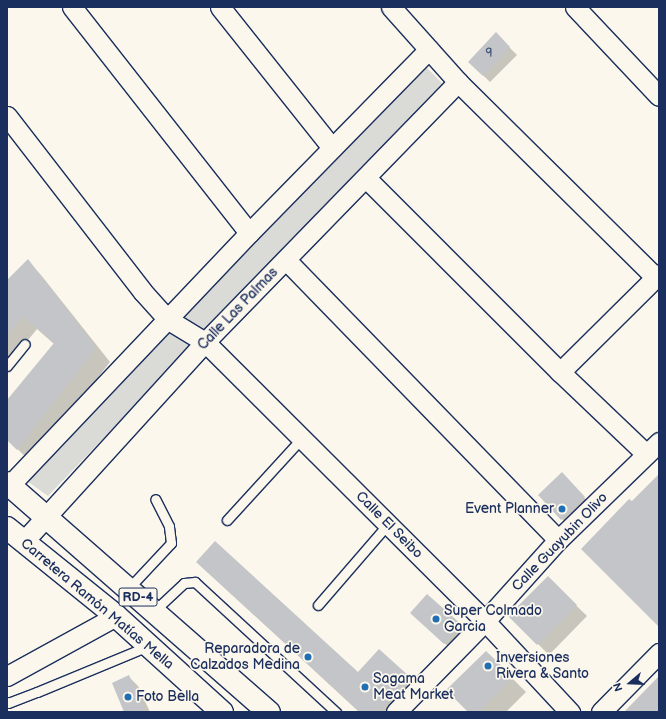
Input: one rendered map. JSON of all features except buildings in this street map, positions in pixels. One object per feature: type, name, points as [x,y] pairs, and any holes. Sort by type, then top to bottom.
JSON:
[{"type":"main road","name":"RD-4","points":[[8,485],[269,712]]},
{"type":"main road","name":"Carretera Ramón Matías Mella","points":[[7,528],[116,616],[222,712]]},
{"type":"street","points":[[72,7],[249,233]]},
{"type":"street","points":[[220,7],[332,148]]},
{"type":"street","points":[[391,7],[458,82],[657,275],[560,372]]},
{"type":"street","points":[[575,7],[659,96]]},
{"type":"street","points":[[8,485],[249,233],[429,49]]},
{"type":"street","name":"Calle Las Palmas","points":[[23,542],[205,342],[458,82]]},
{"type":"street","name":"Calle El Seibo","points":[[7,116],[143,292],[167,319],[205,342],[485,621],[570,712]]},
{"type":"street","points":[[366,178],[560,372],[653,448]]},
{"type":"street","points":[[286,260],[558,540]]},
{"type":"street","name":"Calle Guayubin Olivo","points":[[396,712],[485,621],[558,540],[653,448]]},
{"type":"street","points":[[7,676],[116,616]]},
{"type":"street","points":[[601,712],[659,653]]},
{"type":"lane","points":[[7,366],[24,344]]},
{"type":"lane","points":[[227,520],[302,438]]},
{"type":"lane","points":[[128,589],[171,543],[168,526],[155,499]]},
{"type":"lane","points":[[318,605],[388,524]]},
{"type":"lane","points":[[154,611],[184,582],[195,582],[336,712]]},
{"type":"lane","points":[[7,703],[149,646]]},
{"type":"shaded area","points":[[425,66],[443,84],[48,496],[27,481]]},
{"type":"place","name":"Event Planner","points":[[562,509]]},
{"type":"place","name":"Super Colmado Garcia","points":[[436,619]]},
{"type":"place","name":"Reparadora de Calzados Medina","points":[[308,657]]},
{"type":"place","name":"Inversiones Rivera & Santo","points":[[488,666]]},
{"type":"place","name":"Sagama Meat Market","points":[[365,687]]},
{"type":"place","name":"Foto Bella","points":[[128,697]]}]
